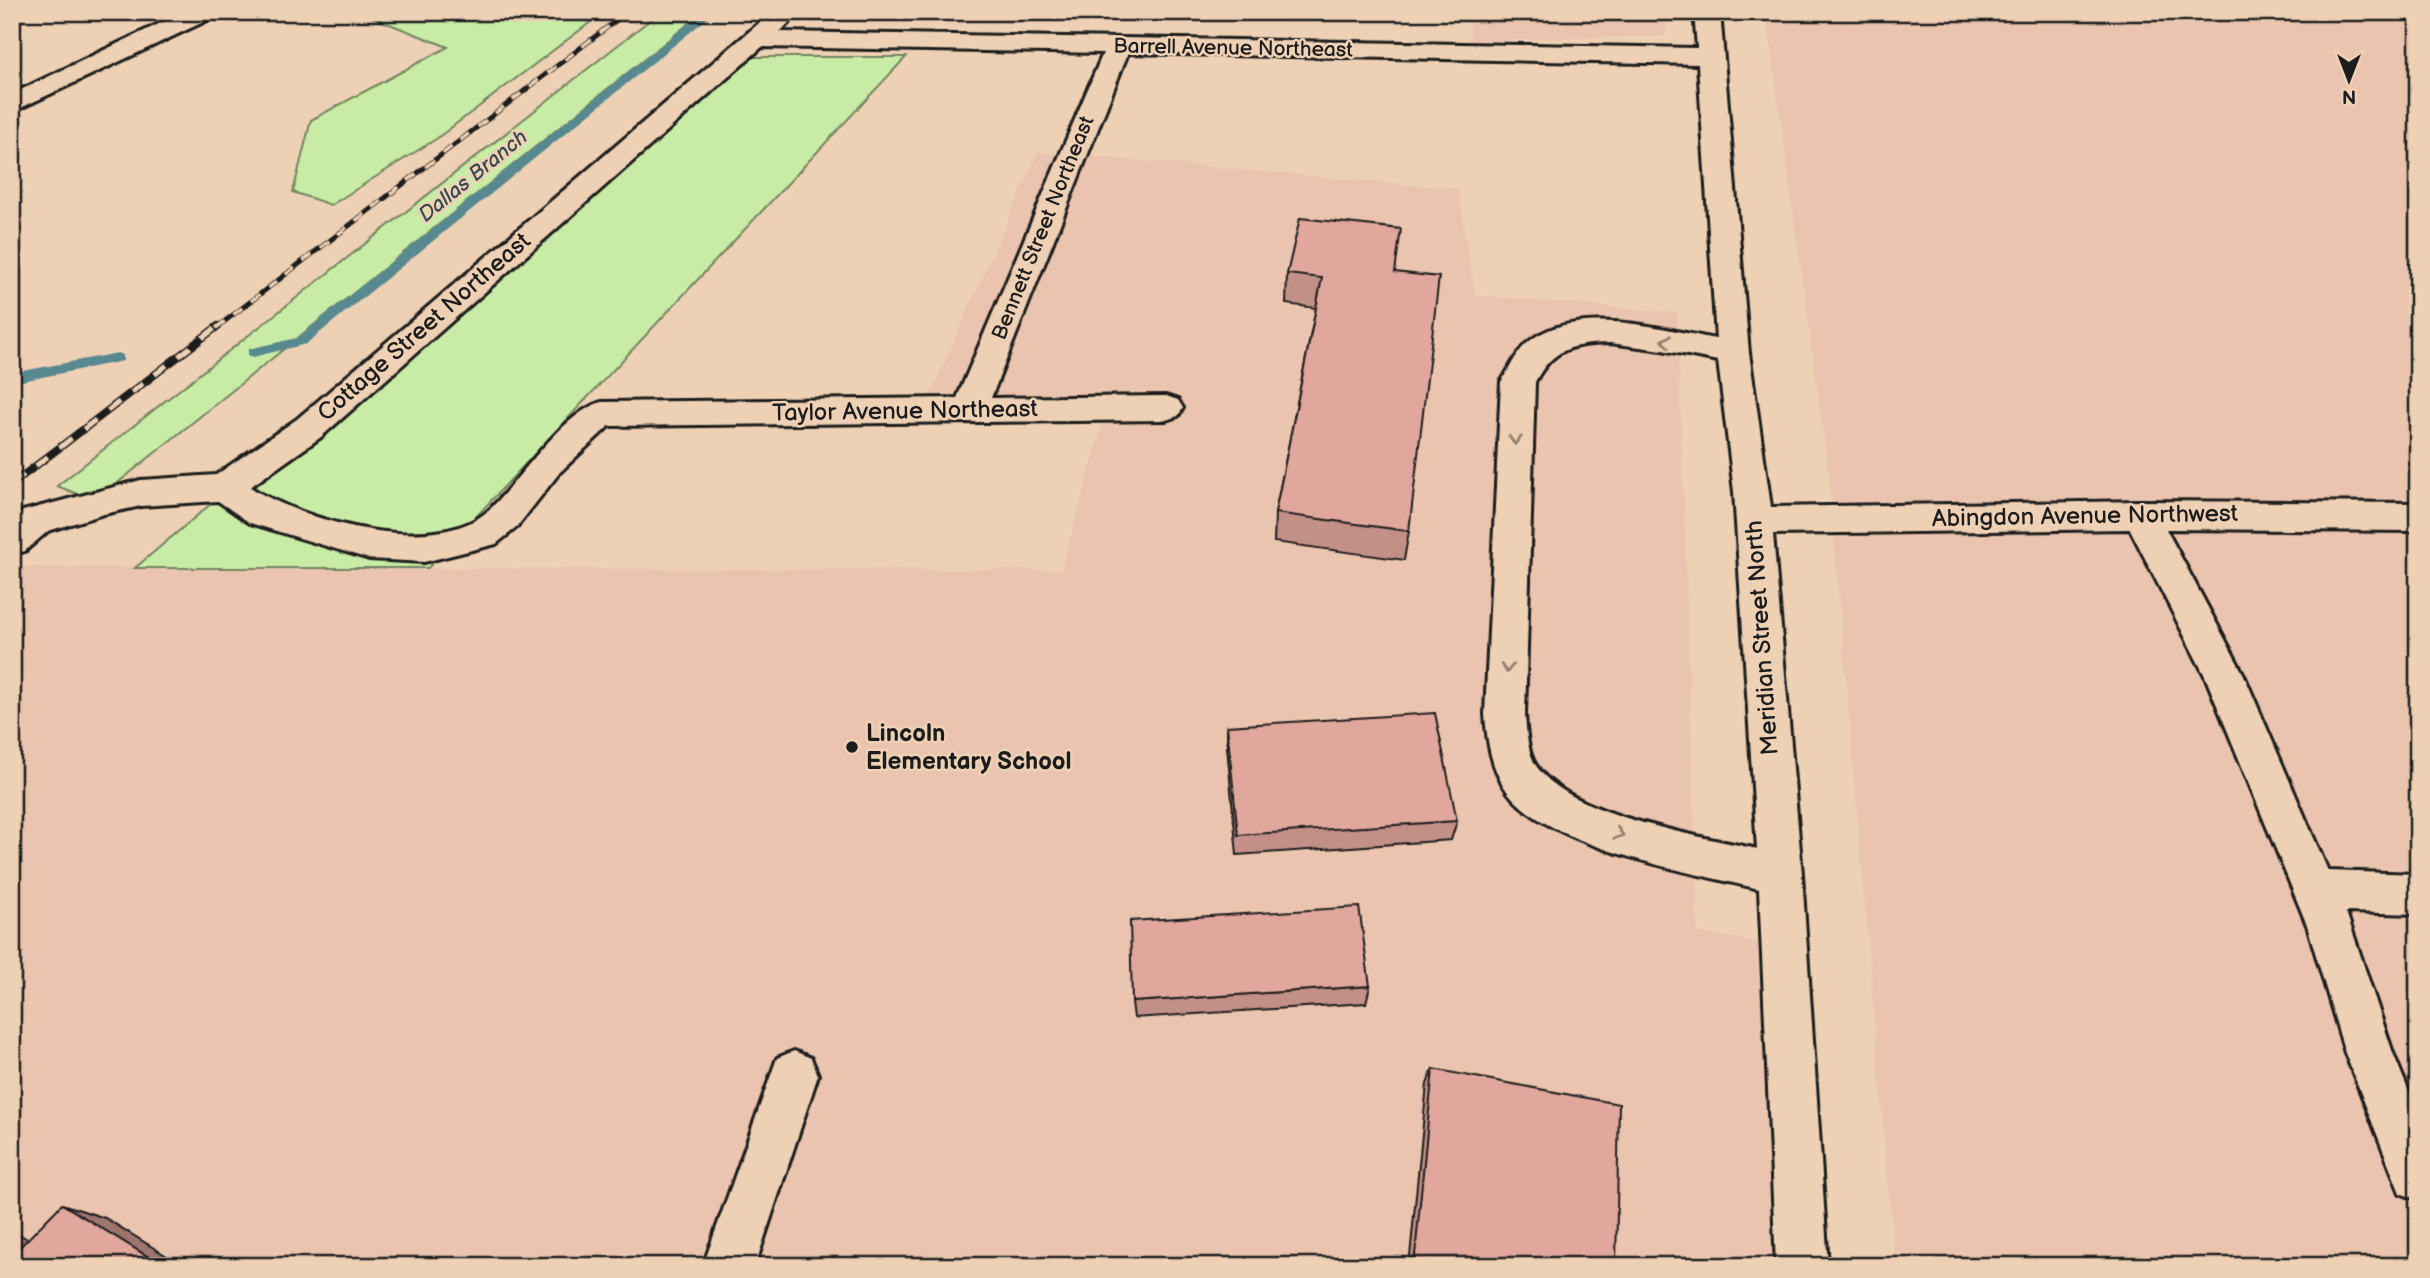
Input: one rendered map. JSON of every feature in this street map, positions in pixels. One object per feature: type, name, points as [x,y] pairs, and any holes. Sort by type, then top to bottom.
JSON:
[{"type":"street","points":[[12,104],[205,12]]},
{"type":"street","name":"Cottage Street Northeast","points":[[224,488],[309,428],[787,12]]},
{"type":"street","name":"Meridian Street North","points":[[1707,12],[1733,353],[1752,492],[1780,874],[1802,1266]]},
{"type":"street","name":"Barrell Avenue Northeast","points":[[756,39],[1710,56]]},
{"type":"street","name":"Bennett Street Northeast","points":[[969,410],[1118,47]]},
{"type":"street","points":[[1733,353],[1659,339],[1590,333],[1558,340],[1542,348],[1518,382],[1505,714],[1508,748],[1524,782],[1546,802],[1573,816],[1617,834],[1780,874]]},
{"type":"street","name":"Taylor Avenue Northeast","points":[[224,488],[262,513],[369,545],[424,548],[483,534],[503,518],[548,463],[601,414],[643,411],[1166,408]]},
{"type":"street","points":[[12,541],[36,521],[104,500],[141,493],[224,488]]},
{"type":"street","points":[[2141,515],[2224,675],[2329,925],[2369,1053],[2418,1175]]},
{"type":"street","name":"Abingdon Avenue Northwest","points":[[1753,521],[2141,515],[2418,517]]},
{"type":"street","points":[[2314,891],[2418,894]]},
{"type":"street","points":[[729,1266],[794,1075]]},
{"type":"shaded area","points":[[1470,12],[1665,12],[1666,36],[1470,41]]},
{"type":"shaded area","points":[[1766,12],[2418,12],[2418,1266],[1895,1266],[1829,476]]},
{"type":"shaded area","name":"Lincoln Elementary School","points":[[1038,152],[1458,189],[1475,295],[1677,313],[1698,932],[1761,943],[1775,1266],[12,1266],[12,567],[1061,570],[1105,417],[918,422]]},
{"type":"green space","points":[[359,12],[604,12],[436,139],[331,205],[293,192],[311,120],[448,47]]},
{"type":"green space","points":[[660,12],[703,12],[95,501],[57,486]]},
{"type":"green space","points":[[739,57],[906,57],[428,568],[135,568]]},
{"type":"building","points":[[1300,218],[1401,229],[1395,272],[1439,277],[1409,531],[1275,513],[1322,278],[1287,274]]},
{"type":"building","points":[[1435,713],[1457,821],[1238,835],[1227,726]]},
{"type":"building","points":[[1359,907],[1370,986],[1132,1002],[1130,921]]},
{"type":"building","points":[[1433,1069],[1619,1104],[1616,1266],[1414,1266]]},
{"type":"building","points":[[62,1204],[163,1266],[12,1266],[12,1244],[19,1248]]},
{"type":"waterway","name":"Dallas Branch","points":[[253,352],[301,341],[710,12]]},
{"type":"waterway","name":"Dallas Branch","points":[[12,378],[118,358]]},
{"type":"railway","points":[[216,328],[627,12]]},
{"type":"railway","points":[[12,484],[218,326]]},
{"type":"place","name":"Lincoln Elementary School","points":[[852,747]]}]
